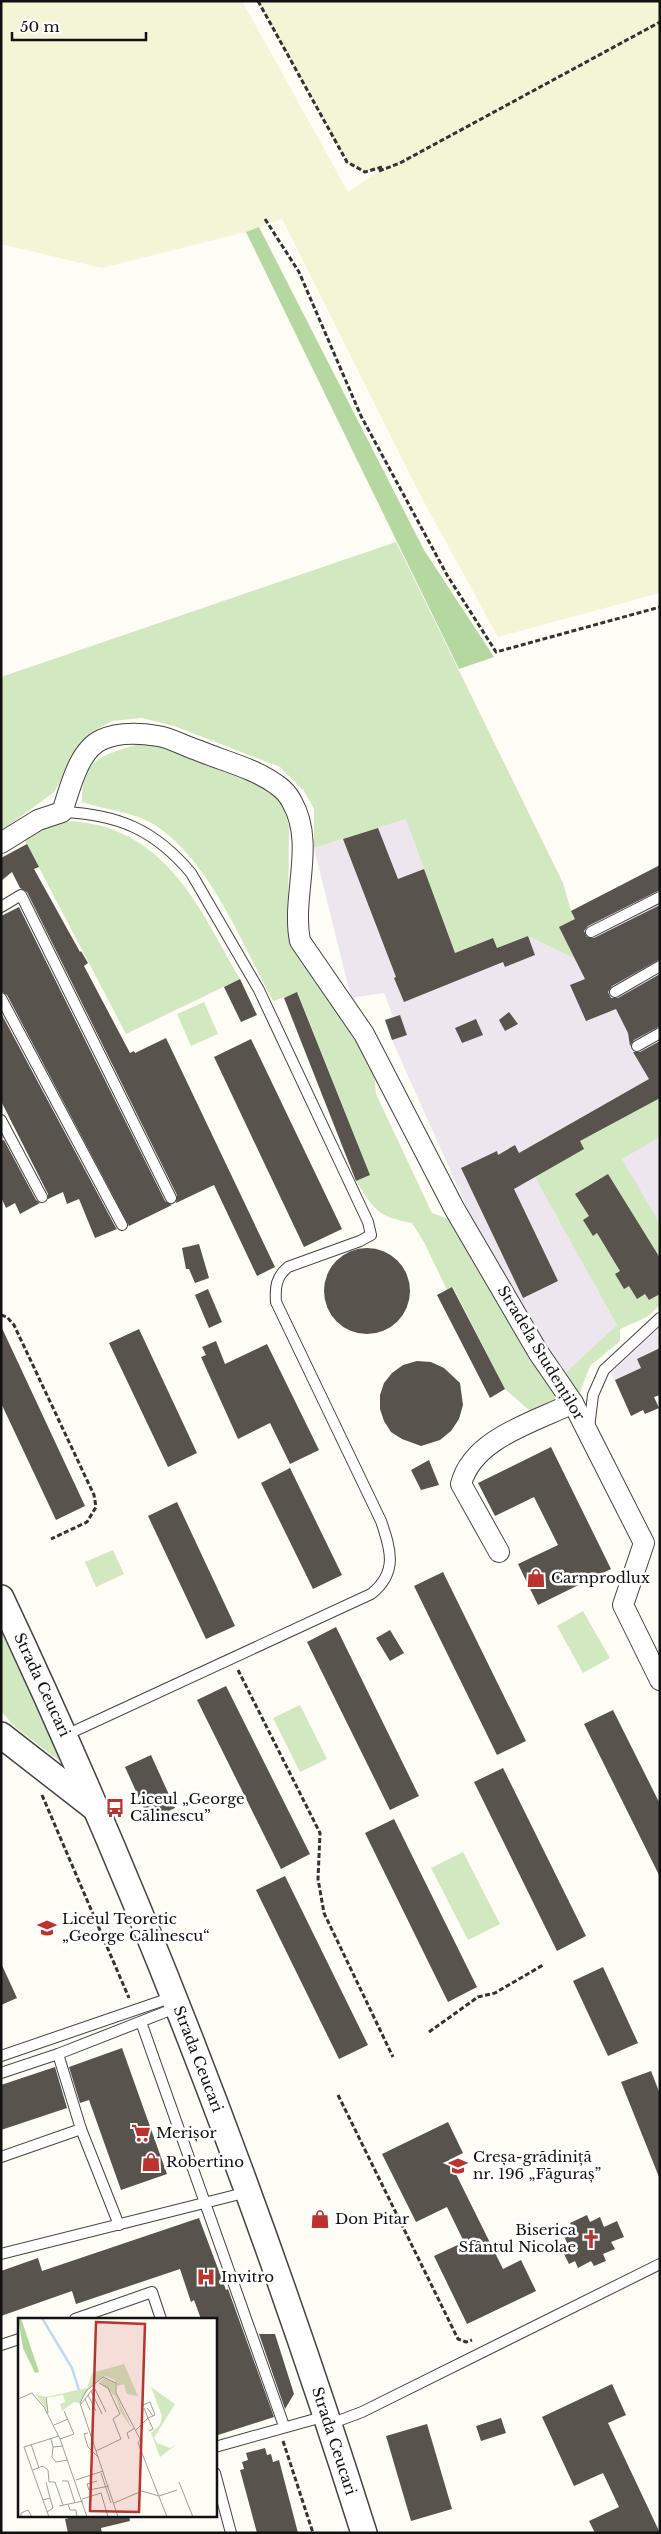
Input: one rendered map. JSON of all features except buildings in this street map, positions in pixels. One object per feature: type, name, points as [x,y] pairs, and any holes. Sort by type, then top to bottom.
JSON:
[{"type":"street","name":"Stradela Studenților","points":[[62,812],[73,781],[88,750],[101,740],[115,735],[135,733],[159,736],[259,774],[278,786],[292,801],[300,821],[302,844],[297,924],[300,941],[364,1034],[454,1208],[538,1352],[574,1403],[644,1543],[622,1606],[660,1680]]},
{"type":"street","points":[[1,843],[38,820],[62,812]]},
{"type":"street","points":[[499,1552],[461,1484],[465,1470],[491,1444],[574,1403]]},
{"type":"street","name":"Strada Ceucari","points":[[1,1598],[66,1735],[176,2002],[249,2191],[328,2420],[364,2533]]},
{"type":"street","points":[[1,1735],[99,1812]]},
{"type":"lane","points":[[62,812],[99,815],[124,822],[145,832],[177,857],[190,873],[259,990],[368,1222],[371,1235],[360,1241],[288,1267],[280,1273],[275,1288],[276,1302],[380,1521],[388,1540],[391,1559],[386,1579],[370,1594],[66,1735]]},
{"type":"lane","points":[[1,906],[21,895],[171,1198]]},
{"type":"lane","points":[[591,932],[660,897]]},
{"type":"lane","points":[[615,992],[660,966]]},
{"type":"lane","points":[[1,998],[122,1225]]},
{"type":"lane","points":[[637,1046],[660,1033]]},
{"type":"lane","points":[[1,1120],[42,1197]]},
{"type":"lane","points":[[588,1432],[594,1395],[604,1370],[660,1318]]},
{"type":"lane","points":[[1,2056],[134,2010],[176,2002]]},
{"type":"lane","points":[[1,2073],[58,2054],[141,2022],[176,2002]]},
{"type":"lane","points":[[141,2022],[281,2427]]},
{"type":"lane","points":[[58,2054],[81,2129],[119,2225]]},
{"type":"lane","points":[[1,2157],[81,2129]]},
{"type":"lane","points":[[1,2254],[205,2204],[249,2191]]},
{"type":"lane","points":[[216,2447],[281,2427],[328,2420],[362,2412],[660,2264]]},
{"type":"lane","points":[[78,2318],[152,2292],[162,2318]]},
{"type":"lane","points":[[1,2345],[18,2339]]},
{"type":"lane","points":[[216,2477],[231,2533]]},
{"type":"path","points":[[258,1],[347,162],[365,172],[400,163]]},
{"type":"path","points":[[379,170],[400,163],[660,22]]},
{"type":"path","points":[[265,219],[298,272],[361,416],[447,575],[496,652],[660,607]]},
{"type":"path","points":[[1,1315],[7,1317],[14,1325],[94,1495],[96,1507],[87,1522],[51,1539]]},
{"type":"path","points":[[232,1658],[320,1833],[318,1879],[324,1913],[393,2057]]},
{"type":"path","points":[[40,1789],[134,2010]]},
{"type":"path","points":[[429,2032],[478,1997],[495,1993],[543,1965]]},
{"type":"path","points":[[338,2095],[458,2339],[466,2342],[476,2339]]},
{"type":"path","points":[[281,2427],[313,2533]]},
{"type":"shaded area","points":[[406,819],[493,938],[497,948],[528,936],[596,969],[571,911],[660,865],[660,1100],[659,1096],[522,1152],[617,1325],[565,1373],[490,1259],[392,1040],[385,1020],[393,1017],[384,993],[351,998],[314,848]]},
{"type":"shaded area","points":[[660,1137],[660,1224],[621,1159]]},
{"type":"shaded area","points":[[660,1327],[660,1395],[654,1397],[659,1408],[645,1414],[643,1410],[631,1416],[611,1373]]},
{"type":"green space","points":[[1,1],[242,1],[348,192],[379,171],[393,165],[365,172],[347,162],[258,1],[660,1],[660,593],[498,637],[418,491],[282,219],[246,232],[102,268],[1,244]]},
{"type":"green space","points":[[259,227],[424,550],[494,657],[459,669],[246,232]]},
{"type":"green space","points":[[396,542],[563,883],[571,911],[596,969],[528,936],[497,948],[492,938],[455,953],[406,819],[314,848],[314,809],[304,791],[280,767],[174,726],[142,718],[112,721],[90,733],[54,792],[1,831],[1,677]]},
{"type":"green space","points":[[135,745],[156,745],[271,788],[282,803],[289,826],[288,932],[374,1068],[376,1094],[432,1213],[451,1220],[528,1357],[562,1395],[538,1418],[505,1389],[453,1287],[447,1290],[424,1242],[412,1223],[391,1218],[378,1211],[356,1181],[370,1175],[298,993],[273,1001],[224,907],[194,862],[177,843],[158,827],[131,814],[82,802],[85,777],[89,768],[102,757]]},
{"type":"green space","points":[[73,821],[111,829],[135,840],[173,872],[202,913],[240,979],[126,1034],[23,837],[48,824]]},
{"type":"green space","points":[[204,1002],[218,1034],[191,1046],[177,1014]]},
{"type":"green space","points":[[649,1079],[659,1096],[660,1137],[622,1159],[660,1224],[660,1305],[647,1317],[620,1329],[620,1341],[590,1366],[579,1395],[565,1373],[617,1325],[535,1177]]},
{"type":"green space","points":[[113,1550],[124,1574],[96,1587],[85,1562]]},
{"type":"green space","points":[[583,1611],[610,1658],[583,1673],[557,1626]]},
{"type":"green space","points":[[1,1631],[61,1762],[15,1727],[1,1711]]},
{"type":"green space","points":[[300,1705],[327,1759],[300,1772],[273,1718]]},
{"type":"green space","points":[[463,1852],[500,1924],[468,1940],[431,1868]]},
{"type":"place","name":"Carnprodlux","points":[[536,1578]]},
{"type":"place","name":"Liceul „George Călinescu”","points":[[115,1808]]},
{"type":"place","name":"Liceul Teoretic „George Călinescu“","points":[[47,1928]]},
{"type":"place","name":"Merișor","points":[[141,2133]]},
{"type":"place","name":"Robertino","points":[[151,2162]]},
{"type":"place","name":"Creșa-grădiniță nr. 196 „Făguraș”","points":[[458,2166]]},
{"type":"place","name":"Don Pitar","points":[[320,2219]]},
{"type":"place","name":"Biserica Sfântul Nicolae","points":[[591,2239]]},
{"type":"place","name":"Invitro","points":[[206,2277]]}]
